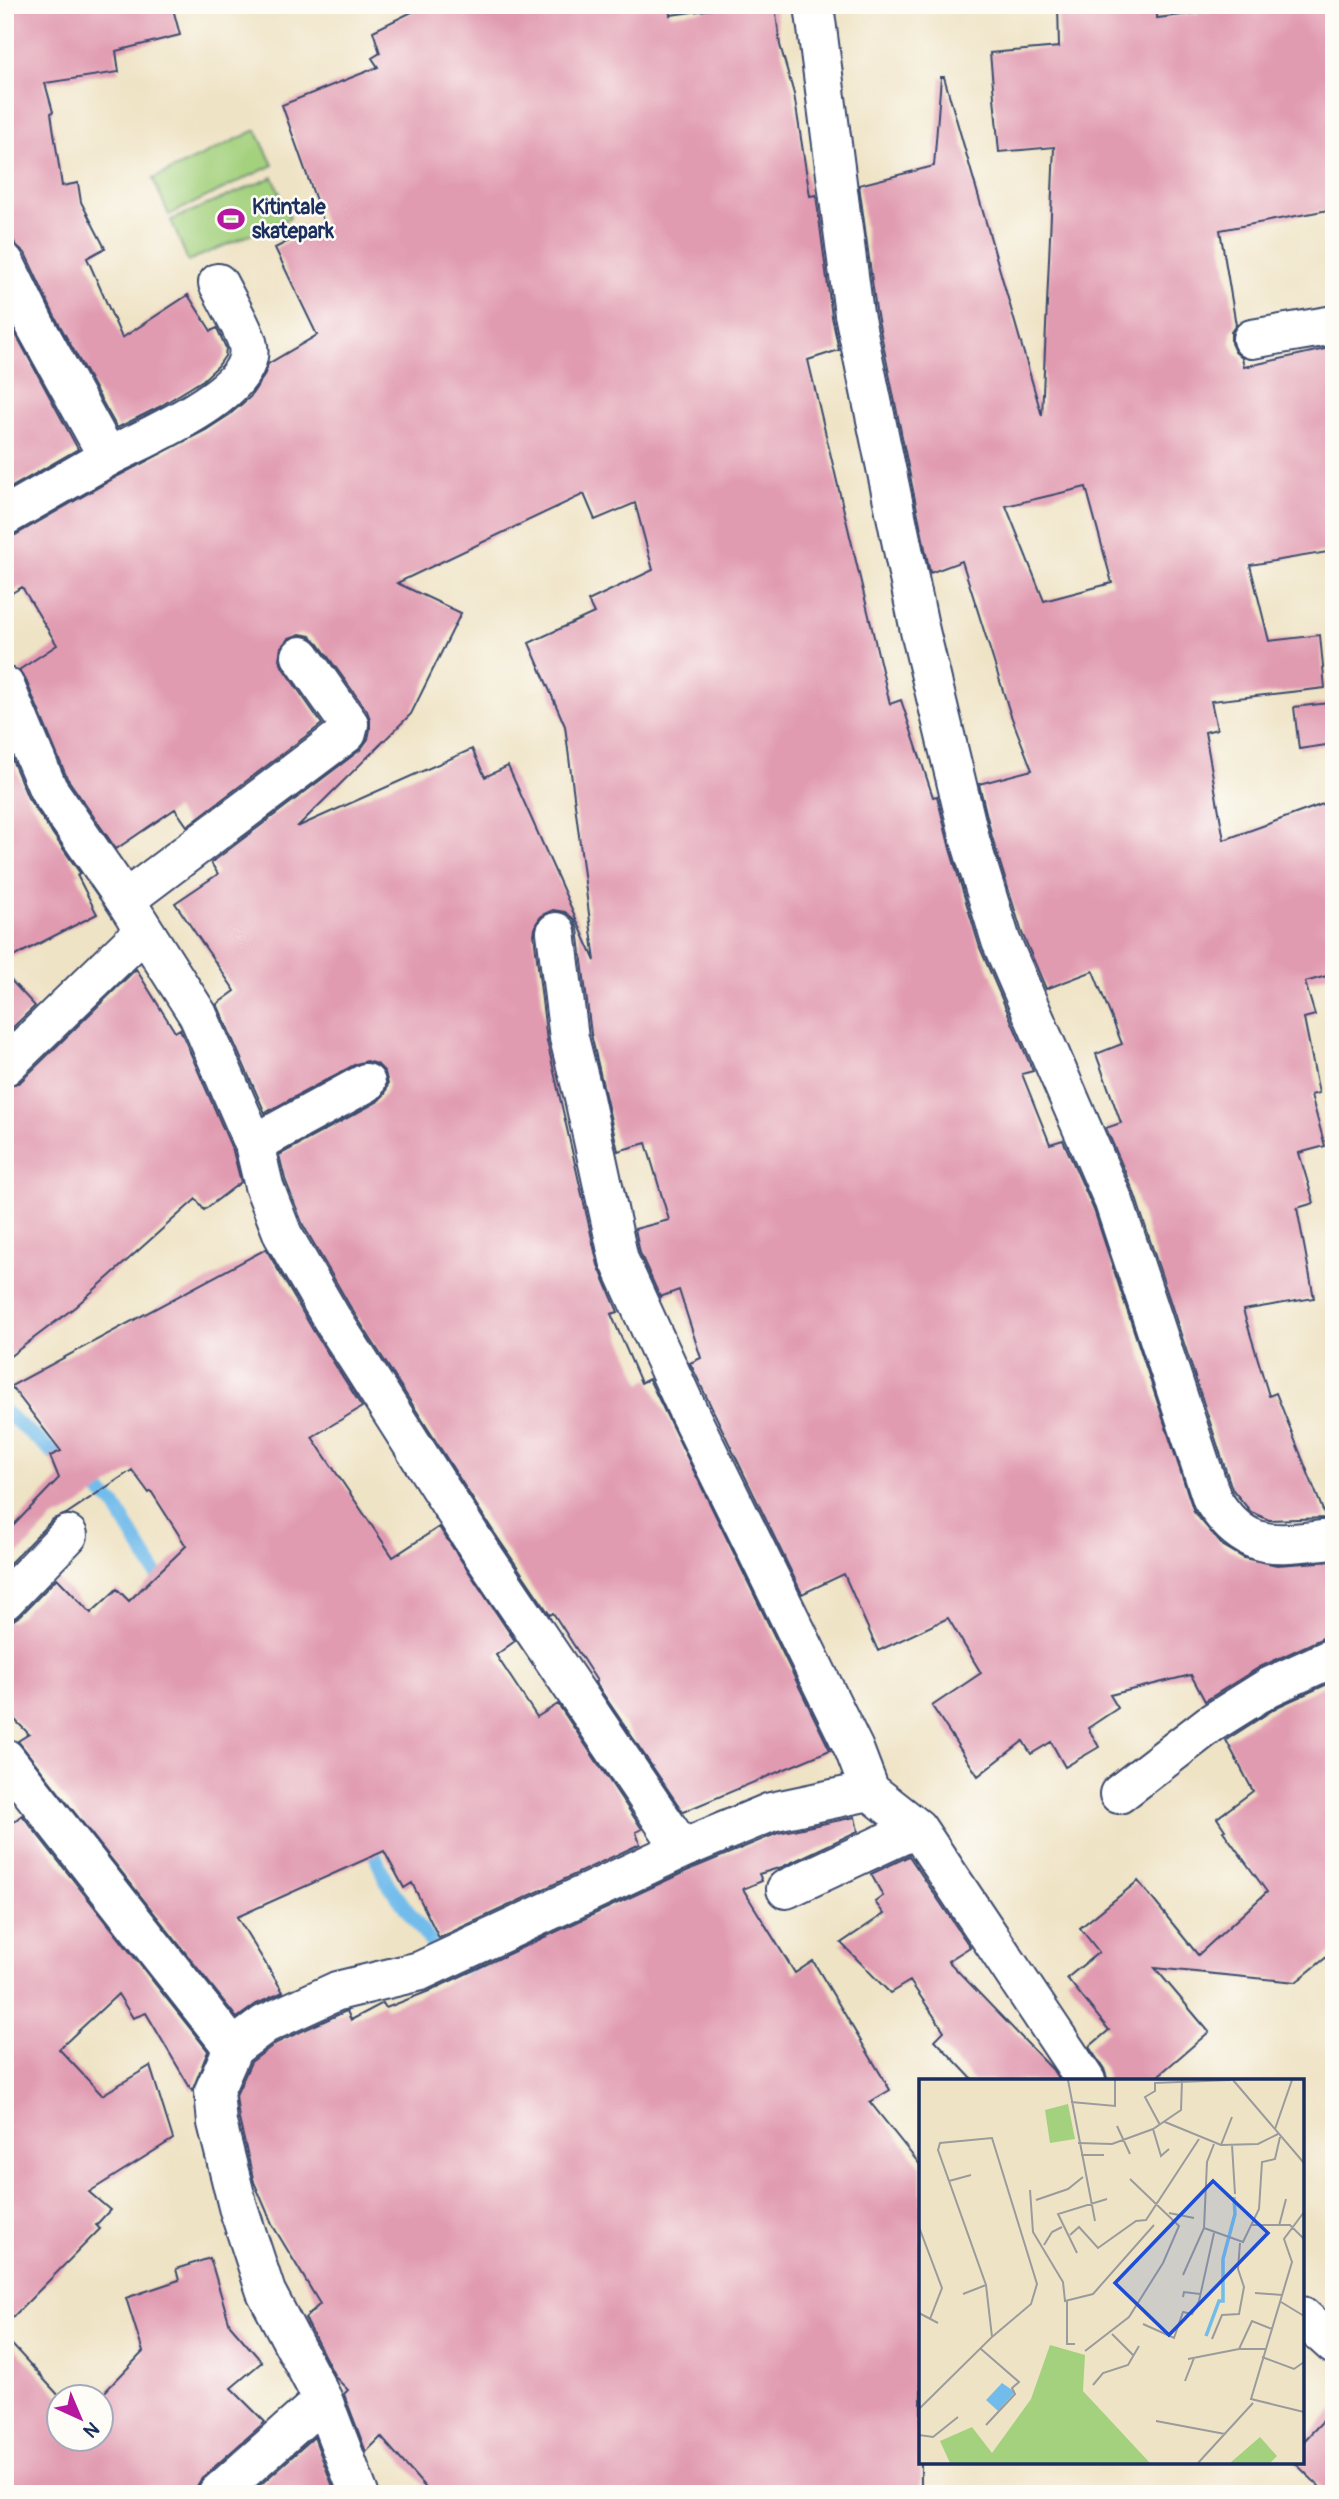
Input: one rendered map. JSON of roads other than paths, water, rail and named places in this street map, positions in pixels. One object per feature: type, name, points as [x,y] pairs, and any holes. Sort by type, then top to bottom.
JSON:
[{"type":"street","points":[[814,5],[854,314],[920,631],[971,843],[1001,941],[1114,1202],[1212,1499],[1224,1518],[1252,1539],[1269,1545],[1334,1539]]},
{"type":"street","points":[[5,263],[35,325],[108,457]]},
{"type":"street","points":[[5,516],[108,457],[213,402],[232,386],[245,365],[248,346],[218,283]]},
{"type":"street","points":[[1252,339],[1334,325]]},
{"type":"street","points":[[5,1066],[135,916],[347,733],[349,724],[301,656]]},
{"type":"street","points":[[5,686],[48,789],[135,916],[198,1015],[254,1144],[264,1186],[283,1235],[332,1319],[475,1543],[682,1849]]},
{"type":"street","points":[[556,932],[569,1038],[619,1260],[687,1409],[854,1749],[870,1791],[917,1828],[1085,2079]]},
{"type":"street","points":[[254,1144],[366,1083]]},
{"type":"street","points":[[5,1600],[68,1535]]},
{"type":"street","points":[[1119,1794],[1210,1724],[1269,1687],[1334,1657]]},
{"type":"street","points":[[5,1758],[233,2048]]},
{"type":"street","points":[[359,2494],[323,2400],[266,2292],[237,2207],[217,2123],[214,2091],[233,2048],[265,2024],[337,1991],[420,1971],[682,1849],[771,1812],[870,1791]]},
{"type":"street","points":[[786,1889],[917,1828]]},
{"type":"street","points":[[1304,2318],[1334,2345]]},
{"type":"street","points":[[217,2494],[323,2400]]},
{"type":"waterway","points":[[5,1412],[69,1466]]},
{"type":"waterway","points":[[85,1479],[114,1504],[165,1589]]},
{"type":"waterway","points":[[368,1838],[386,1881],[435,1948],[471,1968],[482,1987]]},
{"type":"place","name":"Kitintale skatepark","points":[[231,219]]}]
